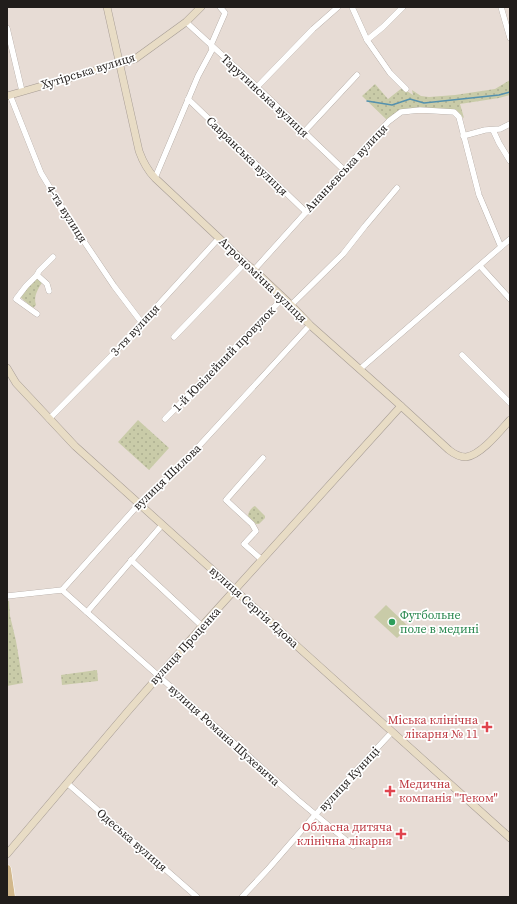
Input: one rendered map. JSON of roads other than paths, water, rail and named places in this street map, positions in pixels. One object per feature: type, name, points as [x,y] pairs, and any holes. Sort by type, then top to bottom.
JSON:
[{"type":"main road","points":[[7,869],[11,897]]},
{"type":"street","name":"Агрономічна вулиця","points":[[107,7],[139,151],[142,161],[155,178],[291,305],[310,325],[454,454],[465,457],[476,453],[486,445],[510,420]]},
{"type":"street","name":"Хутірська вулиця","points":[[8,95],[135,60],[186,22],[201,7]]},
{"type":"street","points":[[155,178],[198,76],[212,50],[211,45],[225,13],[220,7]]},
{"type":"street","points":[[257,87],[313,30],[338,7]]},
{"type":"street","points":[[352,7],[367,40],[390,73],[406,89]]},
{"type":"street","points":[[367,40],[383,27],[403,7]]},
{"type":"street","points":[[501,7],[510,38]]},
{"type":"street","name":"Тарутинська вулиця","points":[[186,22],[344,170]]},
{"type":"street","points":[[7,28],[22,91]]},
{"type":"street","points":[[304,132],[358,75]]},
{"type":"street","name":"4-та вулиця","points":[[8,95],[41,173],[109,280],[142,323]]},
{"type":"street","name":"Савранська вулиця","points":[[188,99],[306,212]]},
{"type":"street","name":"Ананьєвська вулиця","points":[[254,270],[389,121],[400,112],[420,110],[454,112],[459,117],[463,136]]},
{"type":"street","points":[[501,247],[478,195],[463,136],[485,130],[503,128],[510,124]]},
{"type":"street","points":[[493,130],[510,161]]},
{"type":"street","points":[[291,305],[343,254],[397,188]]},
{"type":"street","name":"3-тя вулиця","points":[[49,419],[142,323],[219,238]]},
{"type":"street","points":[[360,369],[510,239]]},
{"type":"street","points":[[37,314],[16,299],[39,271],[53,257]]},
{"type":"street","points":[[174,337],[245,263]]},
{"type":"street","points":[[480,266],[510,299]]},
{"type":"street","points":[[37,275],[47,284],[49,291]]},
{"type":"street","name":"1-й Ювілейний провулок","points":[[165,420],[283,298]]},
{"type":"street","name":"вулиця Шилова","points":[[62,590],[138,504],[176,471],[310,325]]},
{"type":"street","points":[[462,355],[510,403]]},
{"type":"street","name":"вулиця Сергія Ядова","points":[[7,368],[16,383],[75,446],[510,838]]},
{"type":"street","name":"вулиця Проценка","points":[[7,854],[158,676],[401,406]]},
{"type":"street","points":[[262,560],[244,544],[256,531],[252,524],[226,500],[263,458]]},
{"type":"street","points":[[87,612],[162,525]]},
{"type":"street","points":[[131,560],[202,626]]},
{"type":"street","points":[[7,596],[62,590]]},
{"type":"street","name":"вулиця Романа Шухевича","points":[[62,590],[315,815],[353,846]]},
{"type":"street","name":"вулиця Куниці","points":[[242,897],[392,732]]},
{"type":"street","name":"Одеська вулиця","points":[[67,783],[197,897]]},
{"type":"waterway","points":[[367,101],[392,105],[410,99],[424,103],[499,95],[510,92]]},
{"type":"place","name":"Футбольне поле в медині","points":[[392,622]]},
{"type":"place","name":"Міська клінічна лікарня № 11","points":[[487,727]]},
{"type":"place","name":"Медична компанія \"Теком\"","points":[[390,791]]},
{"type":"place","name":"Обласна дитяча клінічна лікарня","points":[[401,834]]}]
